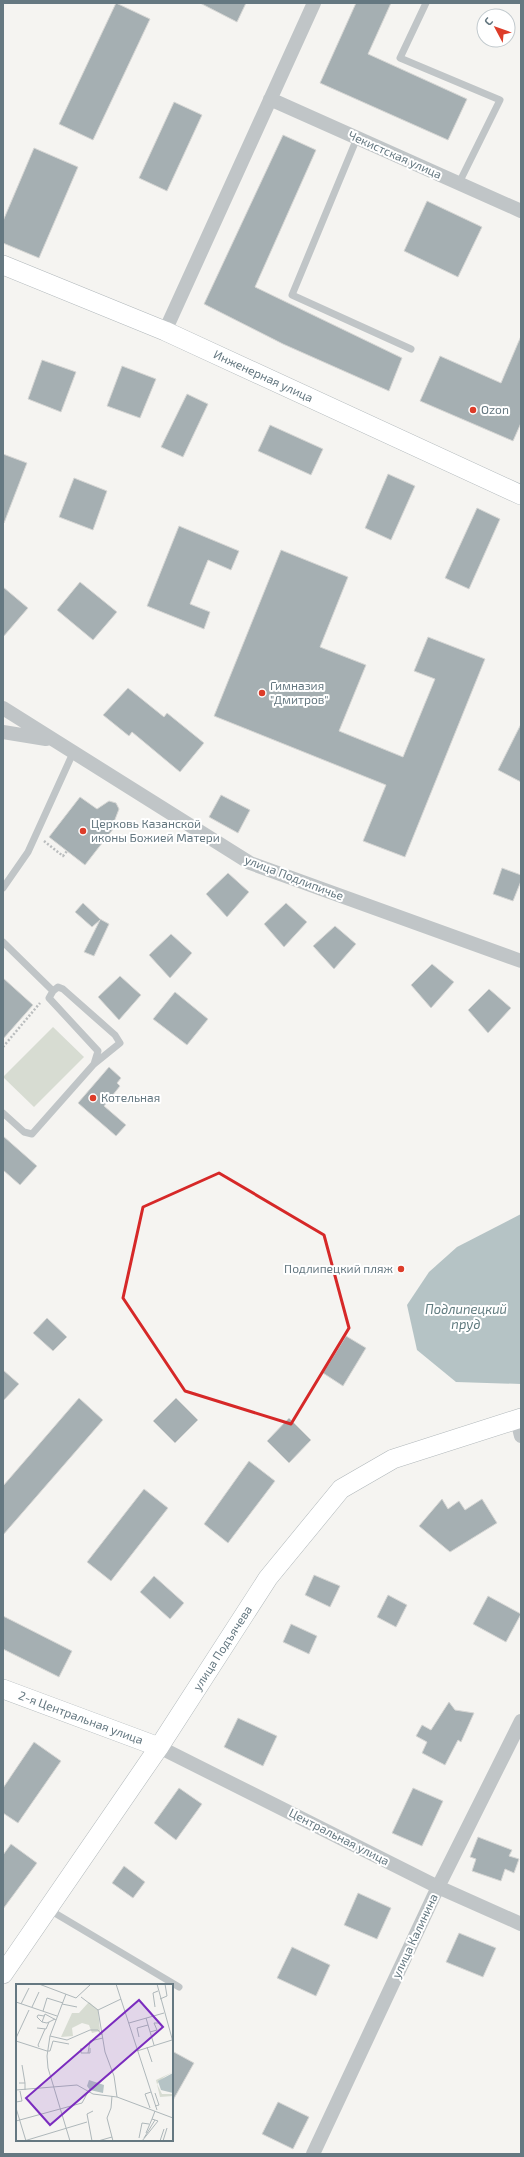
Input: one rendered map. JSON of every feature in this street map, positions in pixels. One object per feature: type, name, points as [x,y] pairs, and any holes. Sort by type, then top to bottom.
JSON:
[{"type":"main road","name":"Инженерная улица","points":[[3,264],[165,331],[521,495]]},
{"type":"main road","name":"улица Подъячева","points":[[3,1974],[159,1747],[268,1578],[341,1489],[393,1459],[520,1425]]},
{"type":"main road","name":"2-я Центральная улица","points":[[3,1689],[159,1747]]},
{"type":"street","points":[[165,331],[314,3]]},
{"type":"street","name":"Чекистская улица","points":[[270,99],[521,211]]},
{"type":"street","name":"улица Подлипичье","points":[[3,708],[250,863],[521,961]]},
{"type":"street","points":[[3,732],[52,740]]},
{"type":"street","name":"улица Калинина","points":[[313,2154],[438,1887],[521,1721]]},
{"type":"street","name":"Центральная улица","points":[[159,1747],[438,1887],[521,1924]]},
{"type":"lane","points":[[426,3],[400,58],[500,100],[459,183]]},
{"type":"lane","points":[[357,138],[292,295],[411,349]]},
{"type":"lane","points":[[3,888],[26,856],[73,753]]},
{"type":"lane","points":[[3,942],[51,988]]},
{"type":"lane","points":[[3,1113],[24,1132],[32,1134],[94,1064],[120,1043],[115,1035],[63,989],[58,987],[51,988]]},
{"type":"lane","points":[[51,988],[49,998],[98,1051],[94,1064]]},
{"type":"lane","points":[[48,1909],[179,1987]]},
{"type":"path","points":[[36,835],[62,856],[67,851]]},
{"type":"path","points":[[3,1047],[51,988]]},
{"type":"highlighted area","points":[[219,1173],[324,1235],[349,1328],[291,1424],[185,1391],[123,1298],[143,1207]]},
{"type":"shaded area","points":[[53,1027],[84,1057],[34,1107],[3,1077]]},
{"type":"water","name":"Подлипецкий пруд","points":[[521,1214],[521,1384],[456,1382],[417,1350],[407,1305],[429,1272],[457,1247]]},
{"type":"building","points":[[116,3],[150,19],[93,140],[59,124]]},
{"type":"building","points":[[200,3],[246,3],[237,22]]},
{"type":"building","points":[[356,3],[391,3],[368,54],[467,99],[448,140],[320,83]]},
{"type":"building","points":[[174,102],[202,115],[167,191],[139,178]]},
{"type":"building","points":[[283,135],[316,150],[255,287],[402,358],[389,391],[283,344],[204,304]]},
{"type":"building","points":[[34,148],[78,167],[39,258],[3,243],[3,221]]},
{"type":"building","points":[[427,201],[482,227],[458,277],[404,251]]},
{"type":"building","points":[[521,336],[521,423],[513,441],[420,401],[440,356],[501,383]]},
{"type":"building","points":[[42,360],[76,372],[61,412],[28,399]]},
{"type":"building","points":[[122,366],[156,379],[140,418],[107,406]]},
{"type":"building","points":[[187,394],[208,404],[183,457],[161,447]]},
{"type":"building","points":[[270,425],[323,449],[311,475],[258,451]]},
{"type":"building","points":[[3,454],[27,463],[4,523],[3,522]]},
{"type":"building","points":[[388,474],[415,486],[391,540],[365,528]]},
{"type":"building","points":[[74,478],[107,491],[93,530],[59,517]]},
{"type":"building","points":[[477,508],[500,519],[469,589],[445,578]]},
{"type":"building","points":[[179,526],[239,551],[231,570],[208,560],[190,604],[210,612],[204,629],[147,606]]},
{"type":"building","name":"Гимназия \"Дмитров\"","points":[[281,550],[348,577],[320,647],[366,665],[339,731],[403,757],[435,679],[414,671],[428,637],[485,659],[405,857],[363,841],[386,785],[214,716]]},
{"type":"building","points":[[80,582],[117,612],[93,640],[57,610]]},
{"type":"building","points":[[3,587],[28,608],[3,637]]},
{"type":"building","points":[[128,688],[164,717],[167,713],[204,743],[180,772],[132,732],[129,736],[103,715]]},
{"type":"building","points":[[521,724],[521,782],[498,770]]},
{"type":"building","points":[[221,795],[250,810],[238,833],[209,817]]},
{"type":"building","name":"Церковь Казанской иконы Божией Матери","points":[[80,797],[97,809],[109,801],[116,803],[119,809],[114,822],[117,824],[85,865],[49,837]]},
{"type":"building","points":[[502,868],[521,875],[521,881],[513,901],[493,894]]},
{"type":"building","points":[[228,873],[249,892],[227,917],[206,894]]},
{"type":"building","points":[[83,903],[100,919],[109,924],[94,956],[84,952],[100,920],[92,927],[75,912]]},
{"type":"building","points":[[286,903],[307,922],[284,947],[264,924]]},
{"type":"building","points":[[335,926],[356,944],[334,969],[313,946]]},
{"type":"building","points":[[171,934],[192,953],[170,978],[149,955]]},
{"type":"building","points":[[432,964],[454,982],[431,1008],[411,985]]},
{"type":"building","points":[[120,976],[141,995],[119,1020],[98,997]]},
{"type":"building","points":[[3,978],[33,1005],[3,1039]]},
{"type":"building","points":[[489,989],[511,1008],[488,1033],[468,1010]]},
{"type":"building","points":[[175,992],[208,1019],[187,1045],[153,1019]]},
{"type":"building","name":"Котельная","points":[[109,1067],[121,1078],[117,1083],[120,1086],[104,1106],[126,1125],[116,1136],[78,1103]]},
{"type":"building","points":[[3,1136],[37,1166],[20,1185],[3,1170]]},
{"type":"building","points":[[47,1318],[67,1337],[53,1351],[33,1333]]},
{"type":"building","points":[[346,1336],[366,1348],[343,1386],[323,1373]]},
{"type":"building","points":[[3,1370],[19,1384],[3,1401]]},
{"type":"building","points":[[79,1398],[103,1420],[3,1535],[3,1486]]},
{"type":"building","points":[[176,1398],[198,1420],[175,1443],[153,1421]]},
{"type":"building","points":[[289,1418],[311,1440],[289,1463],[267,1441]]},
{"type":"building","points":[[249,1461],[275,1481],[228,1543],[204,1524]]},
{"type":"building","points":[[144,1489],[168,1508],[111,1581],[87,1562]]},
{"type":"building","points":[[442,1499],[448,1509],[459,1501],[465,1510],[482,1499],[497,1523],[450,1552],[419,1526]]},
{"type":"building","points":[[314,1575],[340,1586],[330,1607],[305,1595]]},
{"type":"building","points":[[154,1576],[184,1603],[170,1619],[140,1592]]},
{"type":"building","points":[[388,1595],[407,1605],[396,1627],[377,1617]]},
{"type":"building","points":[[488,1596],[521,1614],[506,1642],[473,1624]]},
{"type":"building","points":[[3,1616],[72,1651],[59,1677],[3,1649]]},
{"type":"building","points":[[291,1624],[317,1636],[309,1654],[283,1642]]},
{"type":"building","points":[[449,1702],[455,1710],[474,1713],[461,1742],[458,1740],[445,1765],[422,1753],[427,1742],[416,1736],[422,1725],[431,1730]]},
{"type":"building","points":[[238,1718],[277,1736],[263,1766],[224,1747]]},
{"type":"building","points":[[34,1742],[61,1761],[18,1823],[3,1813],[3,1788]]},
{"type":"building","points":[[179,1788],[202,1804],[176,1840],[154,1823]]},
{"type":"building","points":[[413,1788],[443,1801],[422,1846],[392,1833]]},
{"type":"building","points":[[478,1837],[512,1850],[509,1856],[519,1859],[514,1873],[505,1869],[501,1881],[472,1871],[476,1859],[470,1857]]},
{"type":"building","points":[[11,1844],[37,1863],[3,1909],[3,1855]]},
{"type":"building","points":[[124,1866],[145,1882],[133,1898],[112,1883]]},
{"type":"building","points":[[358,1893],[391,1908],[377,1939],[344,1925]]},
{"type":"building","points":[[459,1933],[496,1948],[483,1977],[446,1962]]},
{"type":"building","points":[[292,1947],[330,1965],[316,1996],[277,1978]]},
{"type":"building","points":[[173,2052],[194,2063],[173,2100]]},
{"type":"building","points":[[278,2102],[309,2117],[293,2149],[262,2134]]},
{"type":"place","name":"Ozon","points":[[473,410]]},
{"type":"place","name":"Гимназия \"Дмитров\"","points":[[262,693]]},
{"type":"place","name":"Церковь Казанской иконы Божией Матери","points":[[83,831]]},
{"type":"place","name":"Котельная","points":[[93,1098]]},
{"type":"place","name":"Подлипецкий пляж","points":[[401,1269]]}]
